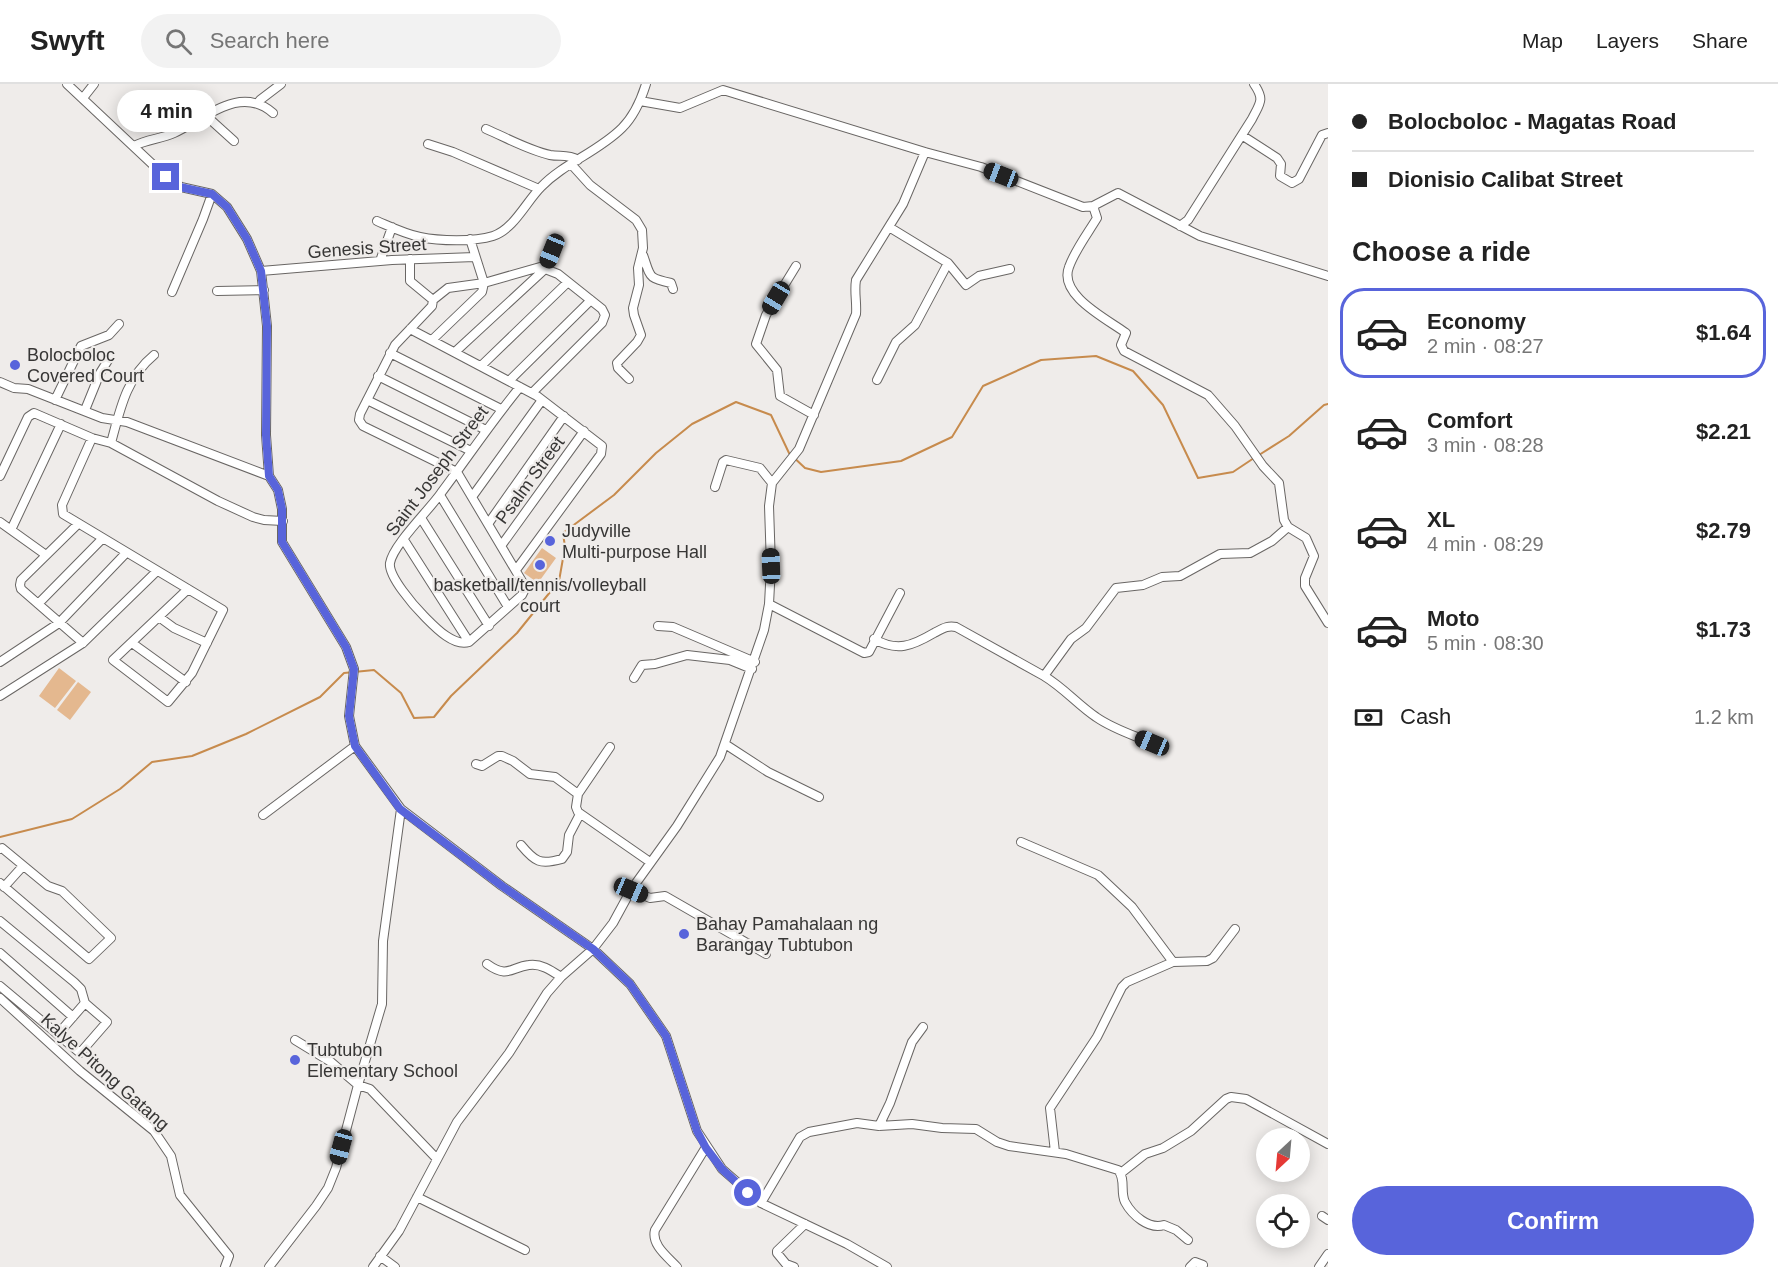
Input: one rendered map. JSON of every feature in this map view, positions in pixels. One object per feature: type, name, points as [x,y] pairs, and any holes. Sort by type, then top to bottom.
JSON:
[{"type":"street","points":[[67,84],[166,177],[180,187],[212,194],[227,207],[247,239],[261,271],[267,326],[266,435],[269,476],[278,490],[283,520],[282,542],[284,549],[346,647],[353,673],[349,716],[355,746],[400,809],[502,886],[593,949],[630,984],[666,1036],[697,1131],[706,1148],[722,1169],[761,1203],[847,1244],[887,1267]]},
{"type":"street","points":[[83,98],[94,84]]},
{"type":"street","points":[[260,100],[281,84]]},
{"type":"street","points":[[377,220],[426,238],[470,239],[494,235],[505,229],[555,174],[621,128],[640,101],[646,84]]},
{"type":"street","points":[[1180,225],[1188,220],[1243,136],[1261,101],[1261,94],[1254,84]]},
{"type":"street","points":[[640,101],[680,108],[723,90],[981,167],[1079,206],[1093,206],[1118,193],[1200,236],[1328,276]]},
{"type":"street","points":[[134,146],[175,132],[224,99],[234,96],[248,96],[260,100],[273,112]]},
{"type":"street","points":[[203,113],[234,141]]},
{"type":"street","points":[[486,129],[553,156],[562,154],[575,162],[590,185],[636,220],[642,230],[642,254],[638,268],[639,285],[633,308],[641,335],[617,363],[618,368],[629,379]]},
{"type":"street","points":[[1243,136],[1277,158],[1281,164],[1280,176],[1292,183],[1299,179],[1322,135],[1328,133]]},
{"type":"street","points":[[428,144],[461,155],[539,189]]},
{"type":"street","points":[[372,1267],[399,1231],[457,1122],[509,1053],[547,993],[561,977],[593,949],[613,923],[631,890],[708,779],[720,757],[753,666],[769,604],[771,566],[769,507],[772,483],[793,458],[814,415],[856,314],[857,304],[854,291],[856,280],[903,204],[925,152]]},
{"type":"street","points":[[172,292],[212,194]]},
{"type":"street","points":[[1093,206],[1097,218],[1069,265],[1067,282],[1078,298],[1126,333],[1121,345],[1124,351],[1208,395],[1279,483],[1284,520],[1288,527],[1306,538],[1311,545],[1314,556],[1305,578],[1305,586],[1328,623]]},
{"type":"street","points":[[380,261],[392,227]]},
{"type":"street","points":[[889,227],[948,262],[966,285],[980,276],[1010,269]]},
{"type":"street","points":[[432,340],[480,296],[484,283],[470,239]]},
{"type":"street","points":[[455,352],[546,268],[552,251]]},
{"type":"street","points":[[642,254],[651,276],[654,279],[671,283],[673,289]]},
{"type":"street","name":"Genesis Street","points":[[261,271],[410,259],[475,257]]},
{"type":"street","points":[[410,259],[410,281],[433,300]]},
{"type":"street","points":[[877,380],[896,342],[915,326],[948,262]]},
{"type":"street","points":[[796,266],[766,315],[756,344],[777,370],[780,396],[814,415]]},
{"type":"street","points":[[404,540],[469,642],[489,626],[525,589],[457,472],[363,426],[359,417],[390,353],[432,306],[433,300],[448,288],[484,283],[526,270],[546,268],[568,282],[604,312],[602,323],[532,393]]},
{"type":"street","points":[[481,366],[568,282]]},
{"type":"street","points":[[217,291],[264,290]]},
{"type":"street","points":[[509,381],[591,300]]},
{"type":"street","points":[[55,400],[81,346],[109,335],[119,324]]},
{"type":"street","points":[[410,329],[532,393],[601,444],[601,454],[516,570]]},
{"type":"street","points":[[390,353],[501,409]]},
{"type":"street","points":[[111,444],[128,388],[137,372],[154,355]]},
{"type":"street","points":[[85,410],[100,372],[110,357]]},
{"type":"street","points":[[378,376],[486,430]]},
{"type":"street","points":[[0,382],[14,388],[28,389],[102,418],[118,419],[269,476]]},
{"type":"street","name":"Saint Joseph Street","points":[[469,642],[460,643],[442,632],[416,608],[390,567],[393,555],[440,495],[501,409],[520,387]]},
{"type":"street","points":[[367,400],[471,451]]},
{"type":"street","points":[[472,497],[542,400]]},
{"type":"street","points":[[0,476],[29,414],[37,413],[92,438],[111,444],[253,517],[264,520],[283,520]]},
{"type":"street","points":[[488,524],[564,416]]},
{"type":"street","points":[[11,530],[61,424]]},
{"type":"street","name":"Psalm Street","points":[[501,546],[584,431]]},
{"type":"street","points":[[92,438],[61,508],[65,517],[224,610],[186,682],[168,702],[113,660],[188,589]]},
{"type":"street","points":[[715,487],[723,462],[726,460],[760,468],[772,483]]},
{"type":"street","points":[[440,495],[508,607]]},
{"type":"street","points":[[421,518],[489,626]]},
{"type":"street","points":[[0,522],[46,555]]},
{"type":"street","points":[[78,524],[20,582],[21,589],[83,643]]},
{"type":"street","points":[[1044,676],[1071,639],[1086,628],[1116,588],[1143,585],[1162,577],[1180,576],[1220,554],[1250,553],[1272,541],[1288,527]]},
{"type":"street","points":[[38,604],[103,538]]},
{"type":"street","points":[[0,662],[59,623],[126,553]]},
{"type":"street","points":[[0,696],[83,643],[157,571]]},
{"type":"street","points":[[769,604],[864,653],[869,652],[900,593]]},
{"type":"street","points":[[159,617],[174,628],[207,643]]},
{"type":"street","points":[[658,626],[674,627],[753,666]]},
{"type":"street","points":[[874,639],[886,646],[899,647],[927,637],[946,626],[952,626],[974,635],[1055,682],[1095,717],[1152,743]]},
{"type":"street","points":[[132,643],[186,682]]},
{"type":"street","points":[[634,678],[642,665],[655,664],[687,655],[730,660],[753,666]]},
{"type":"street","points":[[725,744],[768,772],[819,797]]},
{"type":"street","points":[[263,815],[355,746]]},
{"type":"street","points":[[610,747],[578,794],[576,810],[650,862]]},
{"type":"street","points":[[476,764],[482,766],[502,756],[530,774],[555,777],[578,794]]},
{"type":"street","points":[[268,1267],[316,1206],[328,1188],[336,1168],[382,1004],[383,941],[400,809]]},
{"type":"street","points":[[521,845],[535,861],[562,860],[567,852],[569,835],[580,814]]},
{"type":"street","points":[[1021,842],[1098,875],[1132,908],[1173,962]]},
{"type":"street","points":[[0,849],[2,848],[48,886],[62,891],[111,938],[88,959],[2,885],[23,866]]},
{"type":"street","points":[[631,890],[650,898],[665,896],[766,954]]},
{"type":"street","points":[[0,921],[74,982],[81,989],[85,1003],[107,1022],[80,1053],[0,986]]},
{"type":"street","points":[[1054,1152],[1050,1108],[1097,1037],[1122,987],[1127,982],[1173,962],[1208,961],[1236,929]]},
{"type":"street","points":[[0,953],[73,1017]]},
{"type":"street","points":[[487,964],[499,970],[512,971],[538,965],[561,977]]},
{"type":"street","name":"Kalye Pitong Gatang","points":[[0,998],[80,1071],[154,1131],[171,1156],[180,1195],[229,1256],[225,1267]]},
{"type":"street","points":[[58,1034],[85,1003]]},
{"type":"street","points":[[879,1126],[893,1097],[912,1042],[923,1027]]},
{"type":"street","points":[[295,1040],[331,1062],[358,1085],[370,1089],[437,1159]]},
{"type":"street","points":[[1121,1173],[1145,1154],[1163,1148],[1191,1131],[1231,1097],[1246,1099],[1328,1144]]},
{"type":"street","points":[[761,1203],[800,1137],[809,1132],[857,1122],[879,1126],[912,1124],[976,1129],[1009,1146],[1054,1152],[1121,1173]]},
{"type":"street","points":[[677,1267],[656,1244],[653,1237],[654,1230],[706,1148]]},
{"type":"street","points":[[1121,1173],[1125,1202],[1138,1216],[1148,1225],[1159,1227],[1164,1225],[1176,1230],[1188,1240]]},
{"type":"street","points":[[417,1197],[525,1250]]},
{"type":"street","points":[[795,1267],[786,1264],[777,1251],[806,1224]]},
{"type":"street","points":[[1319,1267],[1328,1254]]},
{"type":"street","points":[[380,1256],[395,1267]]},
{"type":"street","points":[[1190,1267],[1195,1262],[1203,1265]]},
{"type":"shaded area","name":"basketball/tennis/volleyball court","points":[[542,548],[556,558],[538,583],[524,573]]},
{"type":"shaded area","points":[[59,668],[76,681],[55,708],[39,696]]},
{"type":"shaded area","points":[[78,682],[91,692],[70,720],[57,710]]},
{"type":"waterway","points":[[0,837],[72,819],[120,789],[152,762],[192,756],[246,734],[320,697],[344,673],[374,670],[401,693],[414,718],[434,717],[451,696],[517,633],[559,581],[565,547],[563,533],[614,495],[656,453],[692,424],[736,402],[771,415],[789,453],[805,468],[821,472],[901,461],[952,437],[983,386],[1041,360],[1096,356],[1133,371],[1163,405],[1198,478],[1233,472],[1254,458]]},
{"type":"waterway","points":[[1259,455],[1289,436],[1328,404]]},
{"type":"place","name":"Bolocboloc Covered Court","points":[[15,365]]},
{"type":"place","name":"Judyville Multi-purpose Hall","points":[[550,541]]},
{"type":"place","name":"basketball/tennis/volleyball court","points":[[540,565]]},
{"type":"place","name":"Bahay Pamahalaan ng Barangay Tubtubon","points":[[684,934]]},
{"type":"place","name":"Tubtubon Elementary School","points":[[295,1060]]},
{"type":"route","points":[[166,177],[180,187],[212,194],[227,207],[247,239],[261,271],[267,326],[266,435],[269,476],[278,490],[282,509],[282,542],[284,549],[346,647],[354,669],[349,716],[355,746],[400,809],[502,886],[593,949],[630,984],[666,1036],[697,1131],[706,1148],[722,1169],[748,1193]]}]
